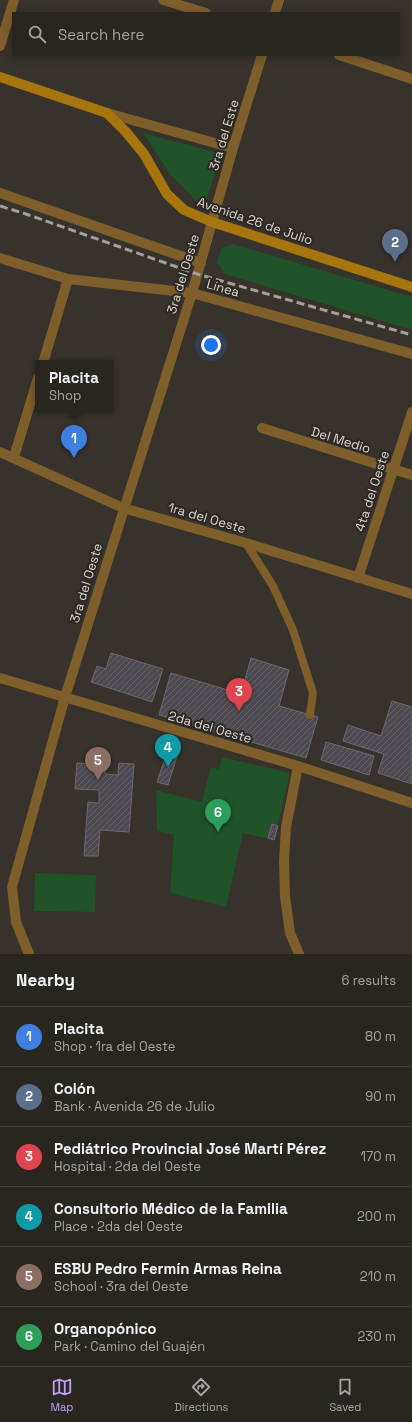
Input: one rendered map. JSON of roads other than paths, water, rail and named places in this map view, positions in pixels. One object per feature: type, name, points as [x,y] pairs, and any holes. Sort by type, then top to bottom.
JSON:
[{"type":"main road","name":"Avenida 26 de Julio","points":[[0,77],[107,114],[126,132],[144,154],[167,194],[184,210],[212,222],[412,287]]},
{"type":"street","points":[[0,46],[14,0]]},
{"type":"street","points":[[163,0],[203,12]]},
{"type":"street","points":[[275,12],[279,0]]},
{"type":"street","name":"3ra del Este","points":[[212,222],[262,56]]},
{"type":"street","points":[[342,56],[412,79]]},
{"type":"street","name":"Avenida 26 de Julio","points":[[107,114],[233,148]]},
{"type":"street","name":"Línea","points":[[0,192],[201,263]]},
{"type":"street","name":"3ra del Oeste","points":[[29,954],[16,922],[12,887],[64,697],[192,293],[212,222]]},
{"type":"street","name":"Línea","points":[[0,258],[68,279],[192,293],[412,354]]},
{"type":"street","points":[[43,360],[68,279]]},
{"type":"street","points":[[14,458],[35,388]]},
{"type":"street","name":"4ta del Oeste","points":[[358,578],[412,412]]},
{"type":"street","name":"Del Medio","points":[[262,428],[412,475]]},
{"type":"street","name":"1ra del Oeste","points":[[0,452],[123,508],[412,594]]},
{"type":"street","name":"2da del Oeste","points":[[0,678],[298,766],[412,803]]},
{"type":"street","points":[[298,766],[286,827],[284,861],[285,896],[290,933],[299,954]]},
{"type":"lane","points":[[246,544],[273,586],[293,630],[313,693],[310,715]]},
{"type":"railway","points":[[0,206],[197,274],[412,335]]},
{"type":"place","name":"Colón","points":[[395,262]]},
{"type":"place","name":"Placita","points":[[74,458]]},
{"type":"place","name":"Pediátrico Provincial José Martí Pérez","points":[[239,711]]},
{"type":"place","name":"Consultorio Médico de la Familia","points":[[168,767]]},
{"type":"place","name":"ESBU Pedro Fermín Armas Reina","points":[[98,780]]},
{"type":"place","name":"Organopónico","points":[[218,832]]}]
